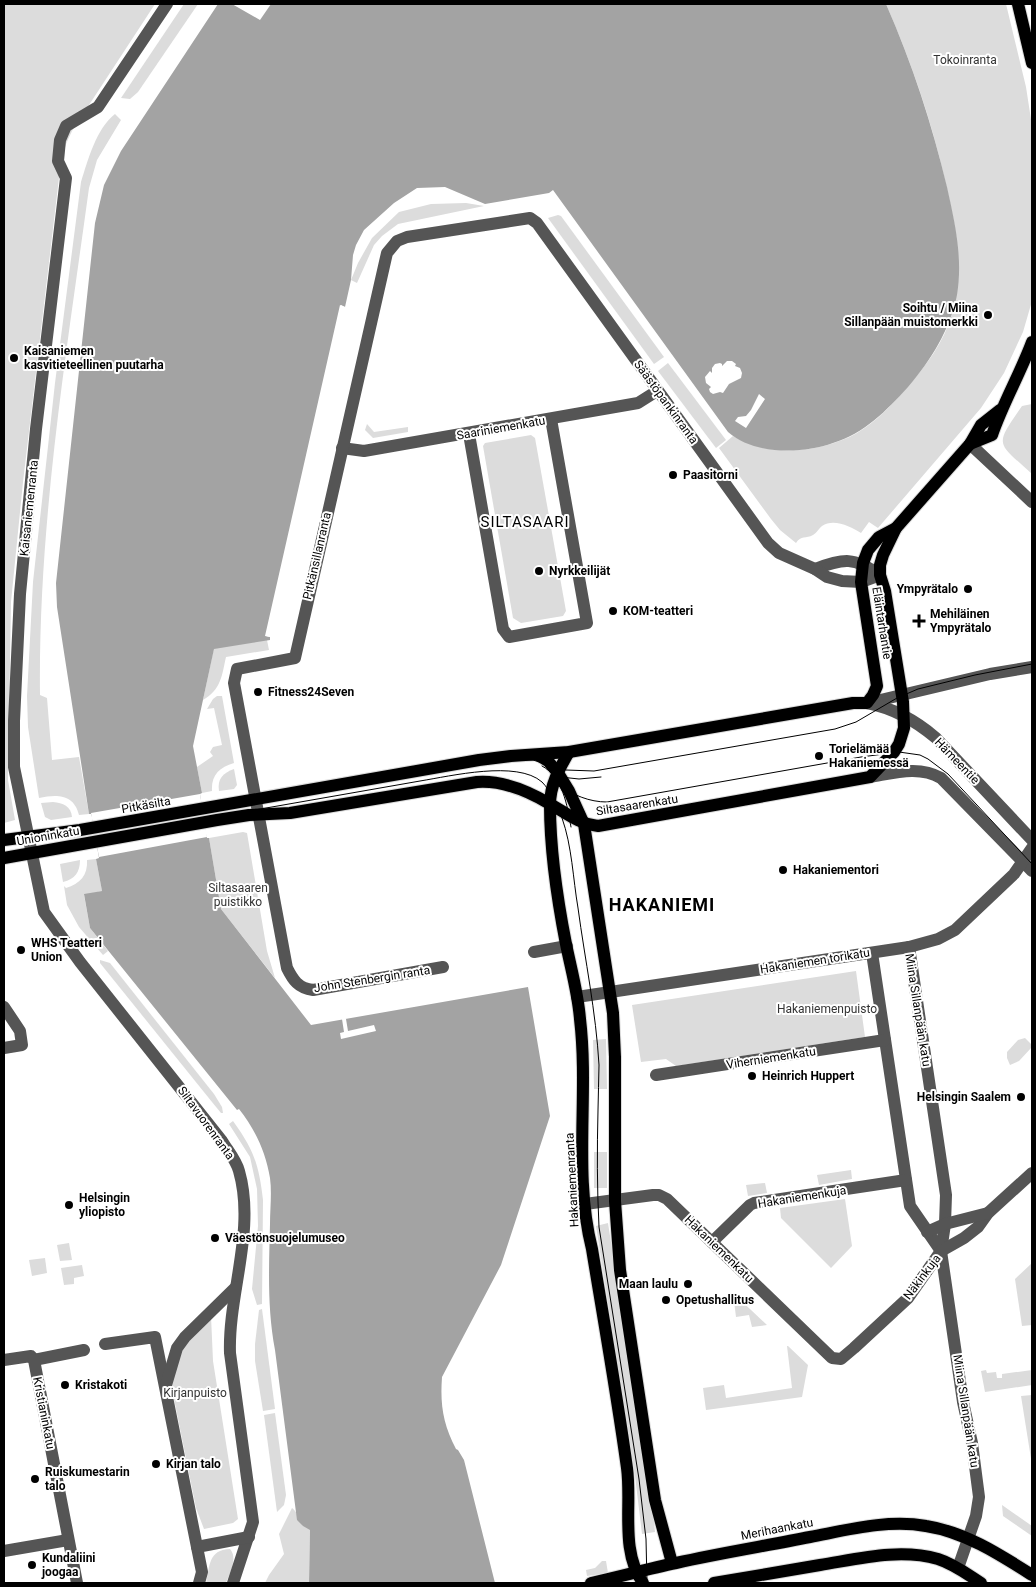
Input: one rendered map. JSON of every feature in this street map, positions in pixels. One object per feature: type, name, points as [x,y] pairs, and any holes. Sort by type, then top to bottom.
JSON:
[{"type":"main road","points":[[1018,4],[1032,63]]},
{"type":"main road","name":"Eläintarhantie","points":[[902,696],[885,591],[880,574],[883,555],[896,528],[970,444],[981,425],[1000,410],[1023,367],[1032,342]]},
{"type":"main road","name":"Eläintarhantie","points":[[867,703],[873,696],[877,686],[861,582],[863,564],[868,550],[879,537],[896,528]]},
{"type":"main road","points":[[870,777],[892,755],[898,746],[904,728],[902,696]]},
{"type":"main road","points":[[255,800],[469,762],[511,756],[569,752],[853,703],[867,703]]},
{"type":"main road","name":"Hakaniemenranta","points":[[569,752],[554,781],[550,804],[552,860],[577,997],[582,1048],[584,1204],[586,1223],[592,1249],[627,1470],[630,1549],[640,1578]]},
{"type":"main road","points":[[538,755],[548,761],[558,772],[584,824],[613,1013],[616,1201],[620,1270],[655,1500],[672,1563]]},
{"type":"main road","name":"Siltasaarenkatu","points":[[96,842],[204,823],[258,815],[290,813],[484,781],[503,783],[550,804],[584,824],[608,825],[870,777]]},
{"type":"main road","name":"Pitkäsilta","points":[[94,828],[255,800]]},
{"type":"main road","name":"Unioninkatu","points":[[4,840],[94,828]]},
{"type":"main road","name":"Unioninkatu","points":[[4,858],[96,842]]},
{"type":"main road","name":"Merihaankatu","points":[[591,1583],[640,1578],[672,1563],[830,1533],[890,1524],[924,1526],[949,1531],[969,1538],[1032,1575]]},
{"type":"main road","points":[[714,1583],[863,1558],[895,1555],[923,1556],[938,1560],[958,1568],[981,1583]]},
{"type":"street","name":"Kaisaniemenranta","points":[[32,853],[14,767],[14,721],[20,606],[36,428],[66,178],[58,161],[60,140],[66,126],[98,107],[167,4]]},
{"type":"street","name":"Pitkänsillanranta","points":[[258,815],[234,683],[237,669],[295,658],[387,253],[397,241],[407,237],[530,218]]},
{"type":"street","name":"Säästöpankinranta","points":[[530,218],[537,223],[768,543],[779,553],[815,568],[827,577],[842,581],[861,582],[880,574]]},
{"type":"street","name":"Saariniemenkatu","points":[[342,448],[364,451],[470,434],[638,403],[657,391]]},
{"type":"street","points":[[470,434],[503,629],[508,637],[587,623],[551,419]]},
{"type":"street","points":[[970,444],[1032,502]]},
{"type":"street","points":[[815,568],[833,562],[844,561],[863,564],[880,574]]},
{"type":"street","points":[[867,703],[982,676],[1032,667]]},
{"type":"street","name":"Hämeentie","points":[[867,703],[882,706],[918,723],[936,738],[1032,840]]},
{"type":"street","name":"Hämeentie","points":[[870,777],[913,770],[933,773],[947,783],[1028,867]]},
{"type":"street","name":"John Stenbergin ranta","points":[[258,815],[286,968],[296,982],[304,988],[312,990],[443,968]]},
{"type":"street","name":"Hakaniemen torikatu","points":[[577,997],[872,953],[938,940],[948,935],[1014,874],[1028,867],[1032,848]]},
{"type":"street","name":"Siltavuorenranta","points":[[32,853],[42,907],[51,923],[205,1118],[233,1158],[239,1170],[243,1204],[242,1243],[229,1338],[253,1522],[234,1583]]},
{"type":"street","points":[[534,952],[567,946]]},
{"type":"street","name":"Miina Sillanpään katu","points":[[909,947],[946,1194],[942,1251],[963,1402],[972,1443],[979,1497],[976,1516],[958,1568]]},
{"type":"street","points":[[872,953],[910,1206],[942,1251]]},
{"type":"street","points":[[4,1007],[20,1031],[22,1044],[4,1048]]},
{"type":"street","name":"Viherniemenkatu","points":[[656,1075],[885,1040]]},
{"type":"street","name":"Näkinkuja","points":[[832,1358],[841,1359],[908,1298],[942,1251],[978,1227],[988,1213],[1032,1173]]},
{"type":"street","name":"Hakaniemenkuja","points":[[712,1242],[754,1203],[906,1180]]},
{"type":"street","name":"Hakaniemenkatu","points":[[584,1204],[659,1195],[671,1203],[832,1358]]},
{"type":"street","name":"Näkinkuja","points":[[927,1232],[945,1224],[988,1213]]},
{"type":"street","points":[[165,1390],[176,1348],[236,1286]]},
{"type":"street","points":[[105,1344],[155,1336],[202,1572],[199,1583]]},
{"type":"street","points":[[4,1360],[31,1356],[34,1360],[84,1350]]},
{"type":"street","name":"Kristianinkatu","points":[[34,1360],[77,1583]]},
{"type":"street","points":[[197,1548],[249,1537]]},
{"type":"street","points":[[4,1551],[68,1540]]},
{"type":"green space","points":[[4,4],[155,4],[72,131],[61,161],[23,482],[11,602],[8,780],[15,820],[4,823]]},
{"type":"green space","points":[[184,4],[198,4],[138,92],[130,99],[121,98]]},
{"type":"green space","name":"Tokoinranta","points":[[886,4],[1006,4],[1026,87],[1032,126],[1032,301],[1023,332],[1004,373],[981,408],[878,528],[869,522],[861,533],[842,524],[832,523],[821,527],[814,534],[800,539],[796,543],[780,530],[771,519],[719,448],[733,436],[763,448],[779,450],[812,449],[843,440],[857,433],[878,418],[890,406],[927,362],[949,324],[956,297],[959,263],[958,246],[945,180],[920,90]]},
{"type":"green space","points":[[115,114],[121,120],[97,160],[89,188],[55,441],[44,568],[40,695],[47,698],[52,760],[79,757],[89,814],[79,815],[77,808],[69,799],[58,796],[39,798],[28,727],[27,696],[33,582],[55,383],[81,182],[98,136],[108,120]]},
{"type":"green space","points":[[466,203],[484,206],[398,224],[382,236],[374,245],[357,283],[351,280],[372,238],[399,212],[431,204]]},
{"type":"green space","points":[[561,216],[664,357],[654,364],[548,218]]},
{"type":"green space","points":[[668,363],[726,440],[716,448],[658,371]]},
{"type":"green space","points":[[1032,404],[1032,474],[1006,449],[1003,437],[1022,406]]},
{"type":"green space","points":[[367,424],[374,432],[408,427],[408,432],[373,438],[365,430]]},
{"type":"green space","points":[[531,435],[535,438],[566,611],[563,616],[521,623],[513,618],[483,446],[485,443]]},
{"type":"green space","points":[[267,640],[269,650],[226,657],[220,682],[214,692],[203,700],[214,648]]},
{"type":"green space","points":[[217,696],[222,696],[234,763],[224,767],[217,773],[213,781],[212,791],[202,793],[197,767],[213,756],[210,752],[213,747],[222,745],[214,708],[207,709]]},
{"type":"green space","points":[[234,769],[237,785],[234,789],[219,791],[219,783],[222,777]]},
{"type":"green space","points":[[53,802],[66,806],[70,810],[72,817],[51,820],[45,817],[41,803]]},
{"type":"green space","name":"Siltasaaren puistikko","points":[[243,832],[247,833],[267,951],[275,978],[221,909],[209,838]]},
{"type":"green space","points":[[96,859],[102,891],[84,895],[90,928],[108,951],[103,955],[79,927],[67,905],[64,886],[66,888],[79,881],[86,870],[87,860]]},
{"type":"green space","points":[[80,860],[76,874],[71,879],[63,882],[60,864]]},
{"type":"green space","points":[[100,960],[110,963],[214,1094],[222,1107],[223,1113],[221,1113],[100,963]]},
{"type":"green space","name":"Hakaniemenpuisto","points":[[856,971],[865,1037],[676,1066],[666,1059],[641,1062],[632,1005]]},
{"type":"green space","points":[[1025,1038],[1032,1047],[1019,1061],[1010,1065],[1007,1052],[1018,1040]]},
{"type":"green space","points":[[606,1039],[607,1089],[594,1089],[593,1040]]},
{"type":"green space","points":[[233,1121],[251,1150],[257,1167],[263,1200],[262,1304],[257,1305],[252,1289],[258,1226],[257,1189],[250,1157],[229,1124]]},
{"type":"green space","points":[[594,1152],[607,1152],[607,1188],[594,1188]]},
{"type":"green space","points":[[851,1170],[852,1179],[819,1185],[817,1175]]},
{"type":"green space","points":[[765,1183],[767,1193],[748,1196],[746,1185]]},
{"type":"green space","points":[[845,1199],[852,1246],[831,1268],[781,1218],[780,1208]]},
{"type":"green space","points":[[608,1223],[654,1521],[655,1532],[642,1534],[635,1476],[596,1226]]},
{"type":"green space","points":[[69,1243],[72,1260],[60,1261],[57,1245]]},
{"type":"green space","points":[[45,1258],[47,1273],[32,1276],[29,1260]]},
{"type":"green space","points":[[1032,1263],[1032,1325],[1022,1326],[1015,1279]]},
{"type":"green space","points":[[82,1265],[84,1276],[74,1278],[74,1284],[64,1285],[61,1268]]},
{"type":"green space","points":[[733,1293],[767,1325],[752,1327],[749,1315],[736,1317]]},
{"type":"green space","points":[[262,1309],[275,1409],[263,1411],[255,1361],[259,1310]]},
{"type":"green space","name":"Kirjanpuisto","points":[[211,1316],[213,1361],[238,1519],[233,1523],[204,1529],[196,1508],[171,1384],[181,1349]]},
{"type":"green space","points":[[787,1346],[808,1365],[802,1397],[706,1410],[703,1388],[724,1385],[726,1398],[792,1388]]},
{"type":"green space","points":[[986,1370],[987,1373],[996,1372],[997,1378],[1002,1378],[1002,1374],[1032,1370],[1032,1385],[985,1392],[981,1371]]},
{"type":"green space","points":[[1032,1395],[1032,1465],[1021,1396]]},
{"type":"green space","points":[[275,1413],[286,1495],[284,1505],[277,1512],[264,1415]]},
{"type":"green space","points":[[1002,1505],[1032,1526],[1032,1536],[1003,1516]]},
{"type":"green space","points":[[292,1508],[297,1514],[299,1521],[310,1529],[309,1583],[265,1583],[284,1554],[279,1534]]},
{"type":"green space","points":[[230,1549],[233,1561],[226,1583],[206,1583],[211,1560],[218,1552]]},
{"type":"green space","points":[[602,1561],[606,1561],[608,1573],[587,1576],[586,1570],[595,1568]]},
{"type":"shaded area","points":[[218,4],[232,4],[260,20],[271,4],[886,4],[913,71],[928,117],[947,187],[955,227],[959,254],[959,281],[954,308],[932,355],[916,377],[883,413],[845,439],[821,447],[779,450],[751,445],[739,440],[728,432],[553,190],[549,193],[485,204],[445,187],[417,188],[394,203],[364,230],[356,245],[345,307],[341,305],[266,636],[270,637],[270,640],[214,649],[193,746],[202,793],[200,794],[206,834],[207,838],[209,838],[221,909],[311,1025],[528,987],[550,1116],[501,1265],[442,1377],[442,1405],[445,1423],[456,1449],[464,1460],[495,1583],[309,1583],[310,1530],[297,1520],[271,1318],[269,1272],[271,1189],[266,1159],[255,1133],[239,1109],[237,1110],[90,928],[84,894],[102,891],[96,859],[99,858],[92,817],[89,814],[57,607],[56,583],[95,223],[104,185],[121,151]]},
{"type":"pier","points":[[340,305],[345,307],[344,310],[342,309],[268,634],[270,637],[265,636]]},
{"type":"pier","points":[[727,361],[732,361],[736,364],[735,366],[740,368],[741,378],[729,384],[723,393],[713,394],[710,392],[709,389],[711,387],[706,383],[705,377],[710,371],[712,373],[712,368],[715,364],[720,363],[722,366]]},
{"type":"pier","points":[[759,394],[765,399],[746,428],[735,421],[738,417],[746,416]]},
{"type":"pier","points":[[200,794],[207,837],[99,857],[91,813]]},
{"type":"pier","points":[[342,1019],[346,1019],[348,1031],[374,1025],[376,1031],[341,1039],[340,1033],[344,1032]]},
{"type":"tram line","points":[[309,794],[325,789],[496,759],[533,760],[566,770],[594,771],[835,729],[856,722],[897,698],[918,689],[1032,664]]},
{"type":"tram line","points":[[559,786],[582,797],[594,801],[607,802],[861,757],[899,752],[920,755],[948,774],[1032,864]]},
{"type":"tram line","points":[[542,766],[555,777],[563,792],[571,827]]},
{"type":"tram line","points":[[4,854],[466,773],[483,771],[517,772],[531,775],[542,782],[551,794],[558,809],[568,840],[590,986],[599,1065],[597,1154],[599,1227],[639,1479],[646,1539],[647,1583]]},
{"type":"tram line","points":[[551,776],[579,779],[601,777]]},
{"type":"place","name":"Soihtu / Miina Sillanpään muistomerkki","points":[[988,315]]},
{"type":"place","name":"Kaisaniemen kasvitieteellinen puutarha","points":[[14,358]]},
{"type":"place","name":"Paasitorni","points":[[673,475]]},
{"type":"place","name":"Nyrkkeilijät","points":[[539,571]]},
{"type":"place","name":"Ympyrätalo","points":[[968,589]]},
{"type":"place","name":"KOM-teatteri","points":[[613,611]]},
{"type":"place","name":"Mehiläinen Ympyrätalo","points":[[919,621]]},
{"type":"place","name":"Fitness24Seven","points":[[258,692]]},
{"type":"place","name":"Torielämää Hakaniemessä","points":[[819,756]]},
{"type":"place","name":"Hakaniementori","points":[[783,870]]},
{"type":"place","name":"WHS Teatteri Union","points":[[21,950]]},
{"type":"place","name":"Heinrich Huppert","points":[[752,1076]]},
{"type":"place","name":"Helsingin Saalem","points":[[1021,1097]]},
{"type":"place","name":"Helsingin yliopisto","points":[[69,1205]]},
{"type":"place","name":"Väestönsuojelumuseo","points":[[215,1238]]},
{"type":"place","name":"Maan laulu","points":[[688,1284]]},
{"type":"place","name":"Opetushallitus","points":[[666,1300]]},
{"type":"place","name":"Kristakoti","points":[[65,1385]]},
{"type":"place","name":"Kirjan talo","points":[[156,1464]]},
{"type":"place","name":"Ruiskumestarin talo","points":[[35,1479]]},
{"type":"place","name":"Kundaliini joogaa","points":[[32,1565]]},
{"type":"district","name":"SILTASAARI","points":[[525,522]]},
{"type":"district","name":"HAKANIEMI","points":[[662,905]]}]
